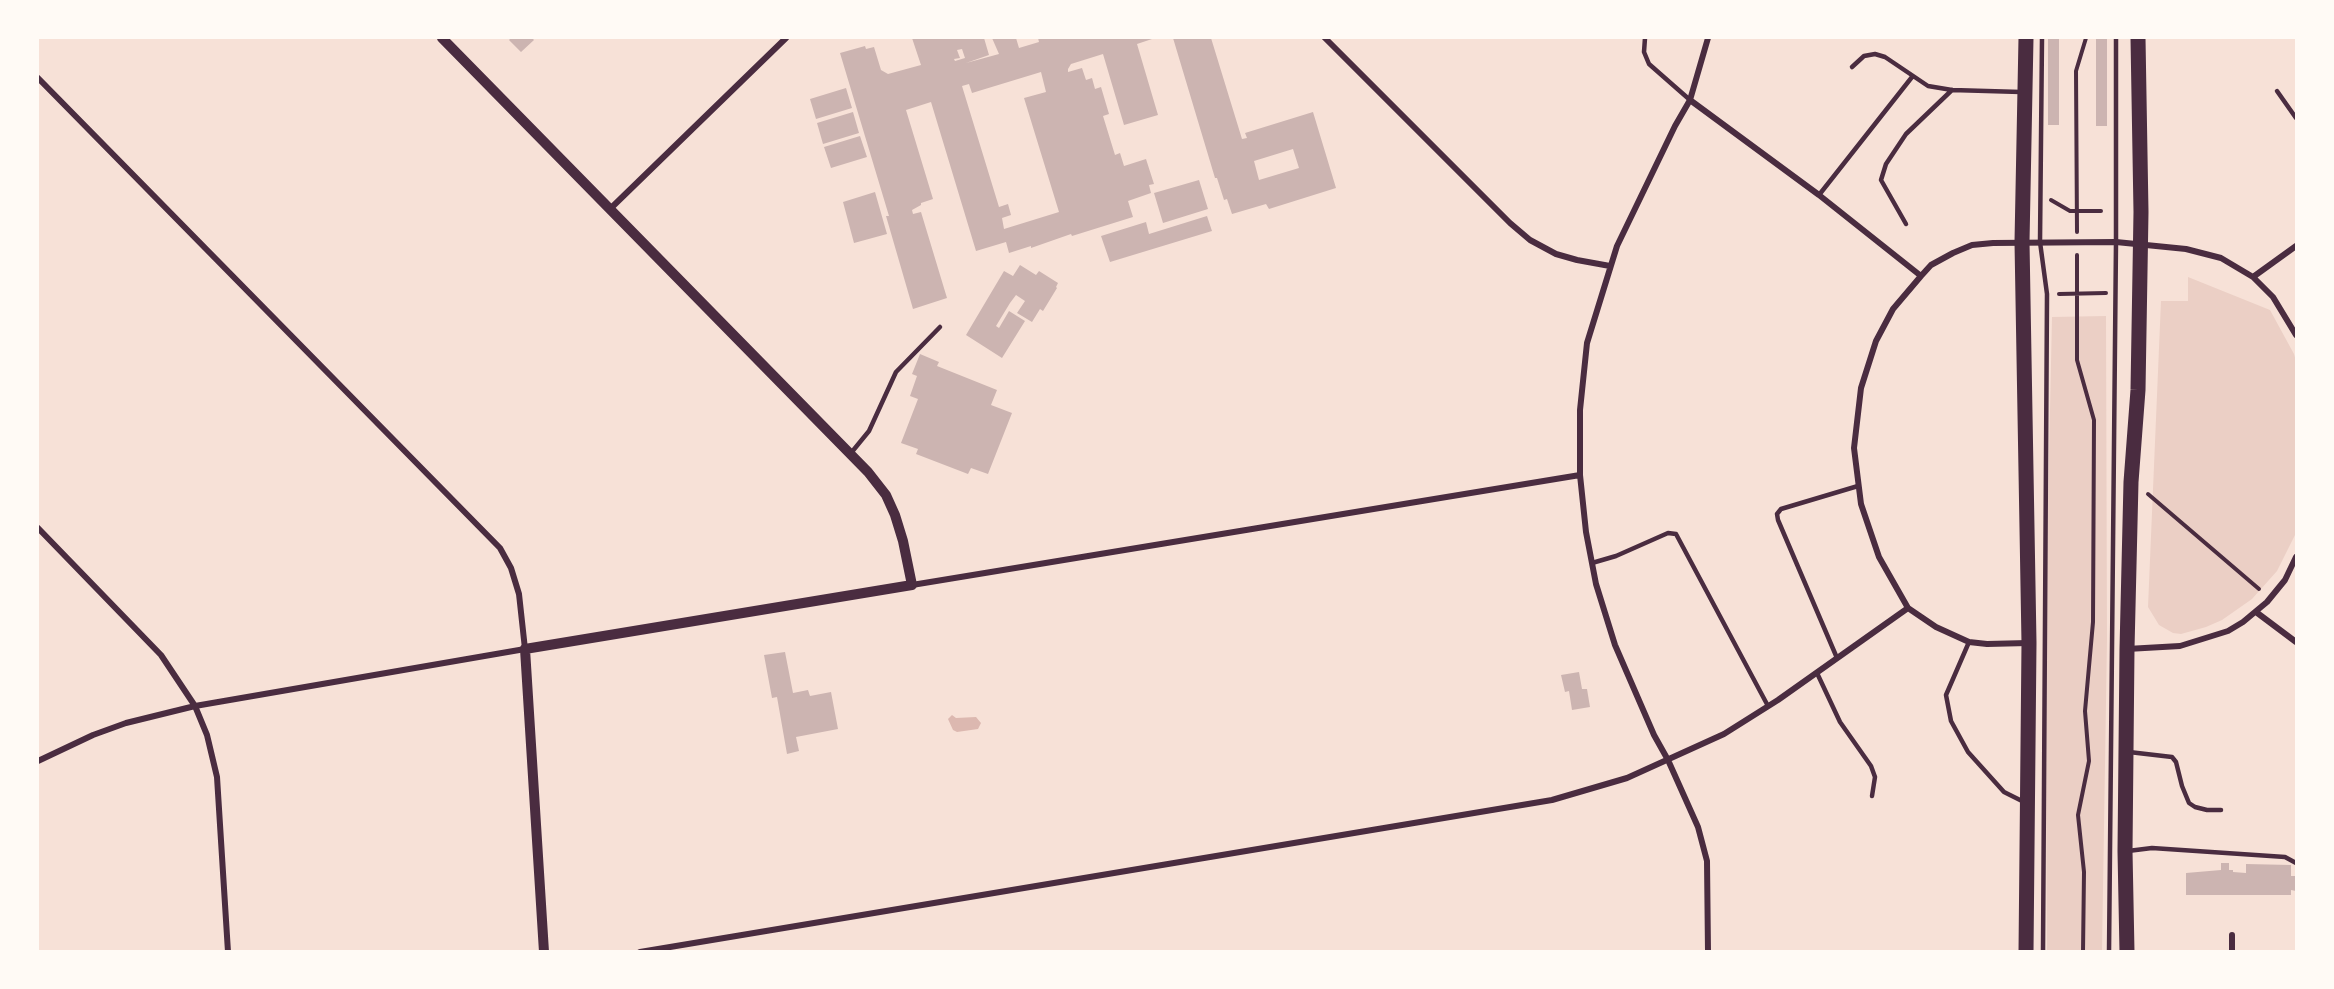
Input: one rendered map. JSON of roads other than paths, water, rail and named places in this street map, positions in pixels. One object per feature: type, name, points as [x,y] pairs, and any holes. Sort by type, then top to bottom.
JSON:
[{"type":"main road","points":[[2026,38],[2022,242],[2029,643],[2026,951]]},
{"type":"main road","points":[[2127,951],[2125,851],[2127,649],[2132,482],[2138,390],[2140,244],[2138,38]]},
{"type":"street","points":[[442,38],[851,453],[886,495],[903,541],[912,585]]},
{"type":"street","points":[[610,209],[786,38]]},
{"type":"street","points":[[1326,38],[1510,223],[1530,240],[1556,254],[1610,266]]},
{"type":"street","points":[[1708,38],[1690,100],[1629,219],[1610,266],[1587,343],[1580,410],[1580,475],[1596,584],[1615,645],[1654,735],[1668,760],[1698,827],[1707,861],[1708,951]]},
{"type":"street","points":[[38,78],[500,548],[511,568],[519,594],[525,649],[544,951]]},
{"type":"street","points":[[1690,100],[1819,195],[1921,276]]},
{"type":"street","points":[[2029,643],[1969,642],[1936,627],[1908,608],[1879,557],[1864,514],[1854,448],[1861,388],[1876,341],[1893,309],[1921,276],[1931,265],[1972,245],[2022,242],[2116,242],[2204,252],[2237,266],[2253,277],[2273,297],[2296,335]]},
{"type":"street","points":[[2253,277],[2296,246]]},
{"type":"street","points":[[38,761],[93,735],[126,723],[195,706],[525,649],[1580,475]]},
{"type":"street","points":[[38,528],[161,655],[195,706],[207,735],[216,777],[228,951]]},
{"type":"street","points":[[2127,649],[2180,646],[2212,638],[2228,631],[2256,612],[2276,592],[2296,557]]},
{"type":"street","points":[[640,951],[1552,800],[1628,778],[1724,734],[1817,674],[1908,608]]},
{"type":"street","points":[[2256,612],[2296,642]]},
{"type":"street","points":[[2232,935],[2232,951]]},
{"type":"lane","points":[[1645,38],[1644,52],[1649,64],[1690,100]]},
{"type":"lane","points":[[2042,38],[2040,242],[2048,294],[2043,951]]},
{"type":"lane","points":[[2109,951],[2116,38]]},
{"type":"lane","points":[[1852,66],[1864,56],[1875,54],[1885,57],[1928,86],[1952,90],[2025,92]]},
{"type":"lane","points":[[1819,195],[1912,77]]},
{"type":"lane","points":[[1906,224],[1881,180],[1886,164],[1906,134],[1952,90]]},
{"type":"lane","points":[[2277,92],[2296,118]]},
{"type":"lane","points":[[851,453],[869,431],[896,372],[940,327]]},
{"type":"lane","points":[[1838,659],[1777,514],[1781,509],[1858,486]]},
{"type":"lane","points":[[1592,563],[1616,556],[1668,533],[1676,534],[1681,538],[1768,706]]},
{"type":"lane","points":[[1969,642],[1946,695],[1951,721],[1968,752],[2004,792],[2027,804]]},
{"type":"lane","points":[[1817,674],[1840,722],[1871,766],[1875,782],[1872,796]]},
{"type":"lane","points":[[2126,752],[2172,757],[2176,762],[2188,803],[2207,810],[2221,810]]},
{"type":"lane","points":[[2125,851],[2152,848],[2262,855],[2285,857],[2296,863]]}]
